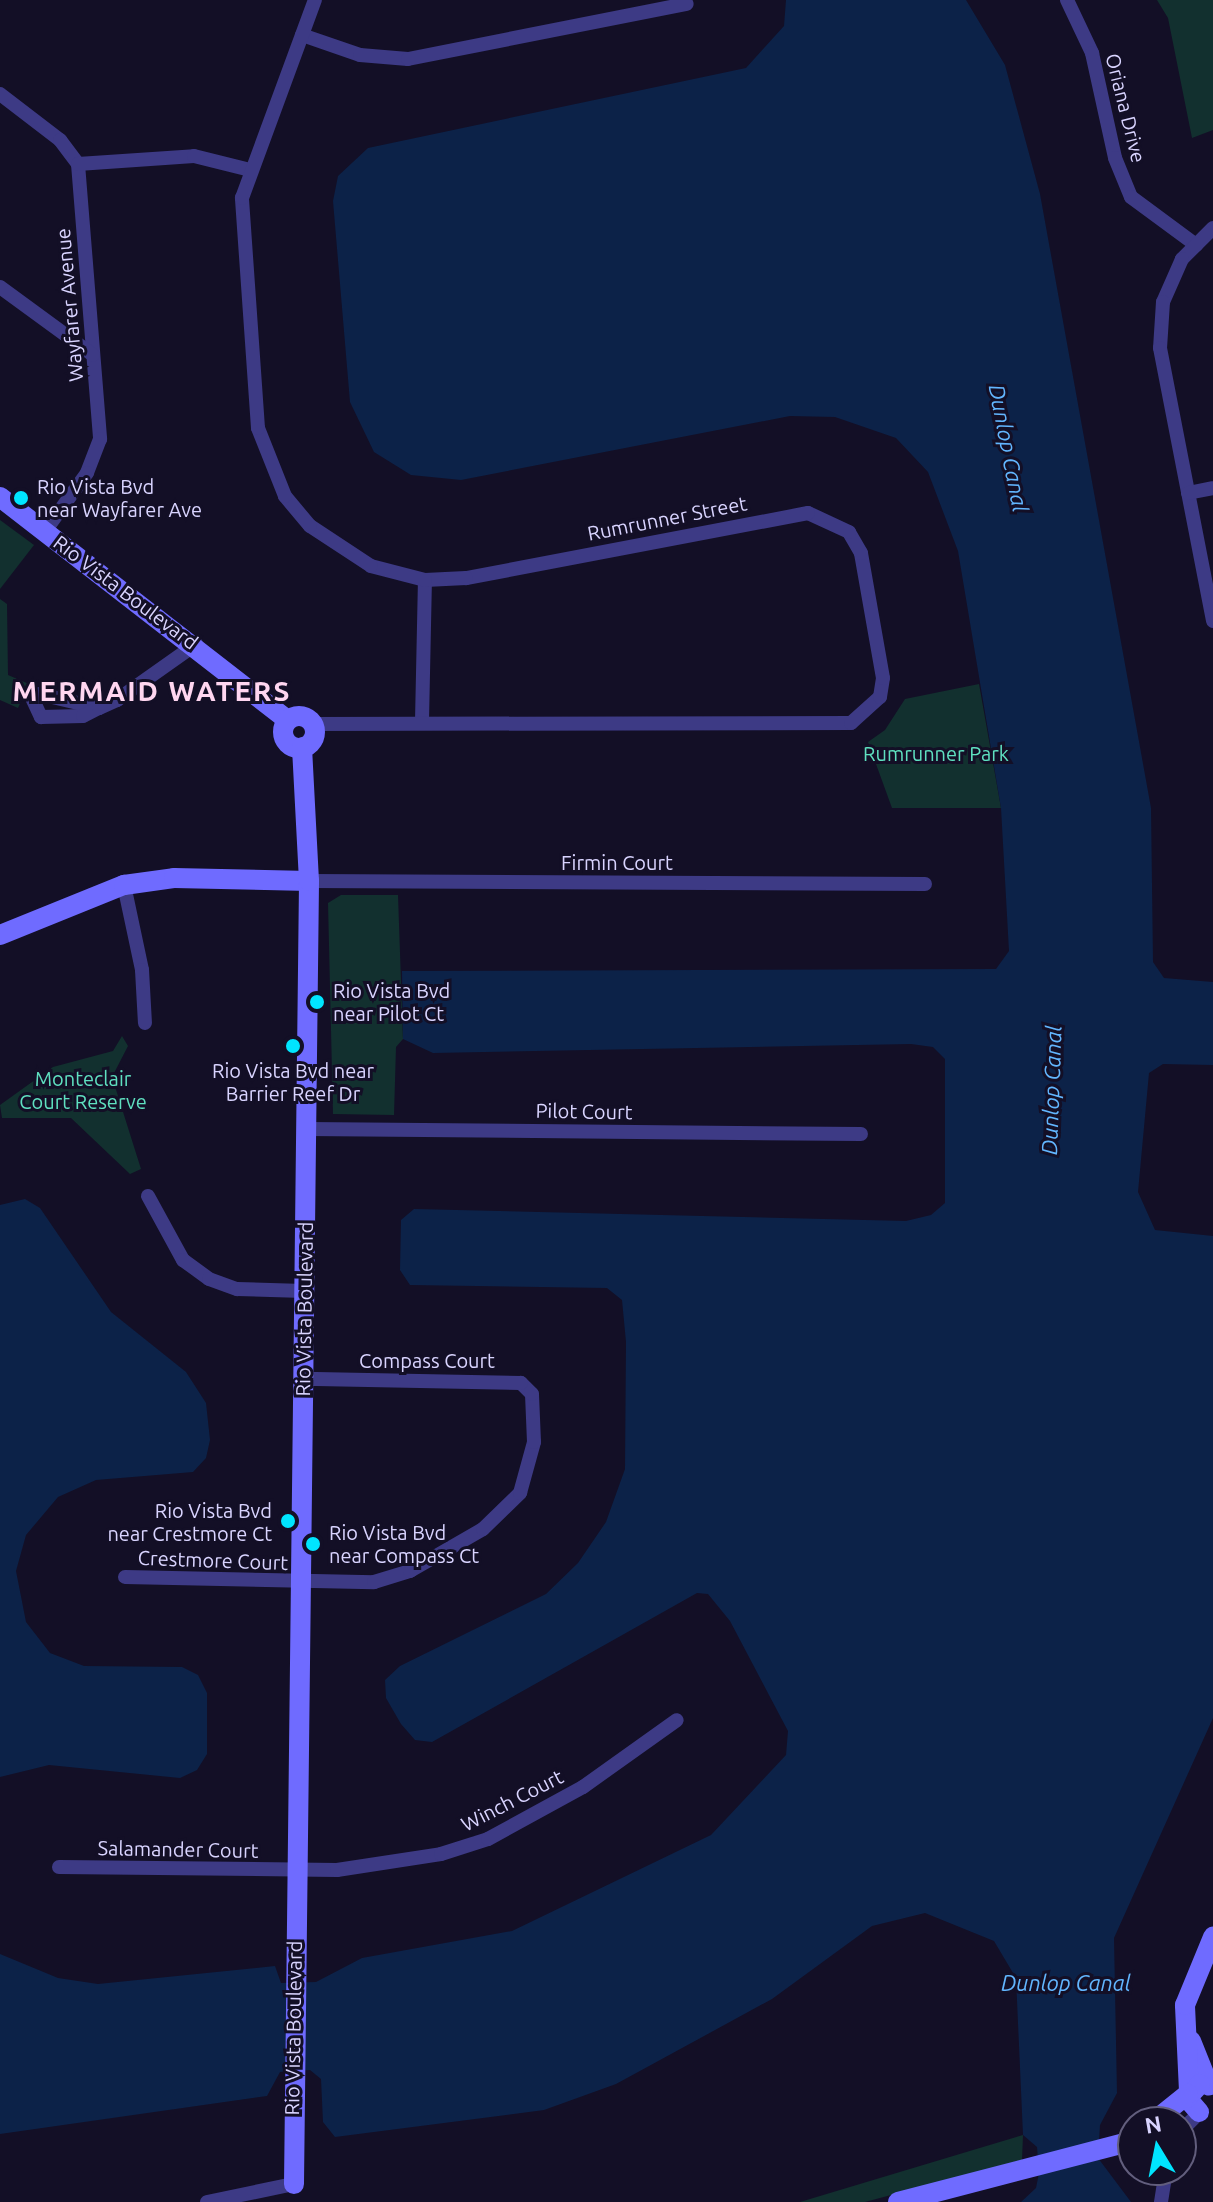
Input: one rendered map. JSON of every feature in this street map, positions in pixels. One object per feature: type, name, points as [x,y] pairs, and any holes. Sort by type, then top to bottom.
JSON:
[{"type":"street","name":"Rumrunner Street","points":[[313,724],[422,721],[851,723],[880,697],[883,678],[861,553],[849,532],[808,513],[466,578],[425,580],[371,566],[335,546],[285,496],[268,460],[258,428],[242,242],[250,170],[315,0]]},
{"type":"street","name":"Oriana Drive","points":[[1067,0],[1092,53],[1115,158],[1131,197],[1196,245]]},
{"type":"street","points":[[302,35],[360,55],[408,59],[687,4]]},
{"type":"street","points":[[0,94],[60,140],[78,164],[194,156],[250,170]]},
{"type":"street","name":"Wayfarer Avenue","points":[[45,531],[97,453],[93,355],[78,164]]},
{"type":"street","points":[[1213,228],[1182,259],[1163,302],[1160,348],[1213,621]]},
{"type":"street","points":[[0,287],[93,355]]},
{"type":"street","points":[[1188,493],[1213,488]]},
{"type":"street","name":"Rio Vista Boulevard","points":[[0,497],[196,644],[288,720]]},
{"type":"street","points":[[422,721],[425,580]]},
{"type":"street","points":[[99,708],[196,644]]},
{"type":"street","points":[[303,716],[313,724],[313,740],[302,747],[284,736],[288,720],[303,716]]},
{"type":"street","name":"Rio Vista Boulevard","points":[[294,2193],[309,881],[302,747]]},
{"type":"street","points":[[0,935],[124,885],[174,878],[309,881]]},
{"type":"street","name":"Firmin Court","points":[[309,881],[925,884]]},
{"type":"street","points":[[124,885],[142,970],[145,1023]]},
{"type":"street","name":"Pilot Court","points":[[307,1129],[861,1134]]},
{"type":"street","points":[[148,1196],[176,1250],[202,1275],[237,1289],[304,1291]]},
{"type":"street","name":"Compass Court","points":[[300,1582],[390,1578],[483,1529],[520,1493],[534,1442],[532,1394],[521,1383],[303,1379]]},
{"type":"street","name":"Crestmore Court","points":[[125,1577],[300,1582]]},
{"type":"street","name":"Winch Court","points":[[297,1871],[441,1854],[488,1839],[583,1787],[677,1720]]},
{"type":"street","name":"Salamander Court","points":[[59,1867],[297,1871]]},
{"type":"street","points":[[1205,2099],[1184,2018],[1213,1937]]},
{"type":"street","points":[[898,2202],[1117,2144]]},
{"type":"street","points":[[207,2202],[294,2193]]},
{"type":"green space","points":[[1157,0],[1213,0],[1213,130],[1192,138],[1168,18]]},
{"type":"green space","points":[[0,520],[34,545],[0,589]]},
{"type":"green space","points":[[0,599],[7,604],[8,675],[29,684],[18,708],[0,700]]},
{"type":"green space","name":"Rumrunner Park","points":[[979,684],[1001,808],[892,808],[868,742],[885,730],[905,699]]},
{"type":"green space","points":[[341,895],[398,895],[403,1039],[396,1047],[394,1115],[333,1114],[328,903]]},
{"type":"green space","name":"Monteclair Court Reserve","points":[[122,1036],[128,1046],[112,1077],[141,1169],[130,1174],[71,1118],[2,1118],[0,1105],[53,1067],[113,1051]]},
{"type":"green space","points":[[1023,2135],[1022,2160],[865,2202],[800,2202]]},
{"type":"water","name":"Dunlop Canal","points":[[786,0],[966,0],[1005,65],[1040,194],[1151,808],[1153,962],[1164,978],[1213,982],[1213,1065],[1163,1064],[1149,1073],[1138,1192],[1155,1230],[1213,1236],[1213,1718],[1114,1938],[1117,2093],[1100,2125],[1098,2158],[1131,2202],[1021,2202],[1036,2188],[1039,2173],[1037,2147],[1023,2135],[1016,1978],[994,1941],[925,1913],[872,1926],[772,1999],[616,2084],[544,2110],[335,2137],[323,2122],[321,2079],[310,2070],[280,2072],[267,2096],[0,2134],[0,1954],[58,1978],[98,1984],[275,1966],[281,1983],[316,1982],[362,1958],[512,1931],[711,1835],[786,1755],[788,1731],[730,1621],[708,1594],[697,1593],[432,1742],[415,1740],[401,1724],[386,1698],[385,1680],[400,1666],[546,1594],[578,1563],[606,1522],[625,1469],[626,1342],[622,1300],[607,1288],[410,1285],[400,1270],[401,1220],[414,1209],[906,1221],[931,1215],[945,1203],[945,1059],[933,1047],[911,1044],[433,1053],[403,1039],[402,971],[996,969],[1009,951],[1001,808],[958,551],[928,472],[896,438],[835,417],[790,416],[461,480],[411,475],[374,452],[350,402],[333,201],[338,176],[368,148],[746,68],[784,26]]},
{"type":"water","points":[[25,1199],[40,1208],[111,1312],[186,1372],[206,1403],[210,1440],[206,1458],[193,1472],[96,1480],[58,1497],[26,1535],[16,1571],[26,1622],[50,1653],[84,1666],[182,1667],[198,1675],[207,1693],[207,1754],[197,1770],[180,1778],[49,1765],[0,1777],[0,1205]]},
{"type":"place","name":"Rio Vista Bvd near Wayfarer Ave","points":[[21,498]]},
{"type":"place","name":"Rio Vista Bvd near Pilot Ct","points":[[317,1002]]},
{"type":"place","name":"Rio Vista Bvd near Barrier Reef Dr","points":[[293,1046]]},
{"type":"place","name":"Rio Vista Bvd near Crestmore Ct","points":[[288,1521]]},
{"type":"place","name":"Rio Vista Bvd near Compass Ct","points":[[313,1544]]},
{"type":"district","name":"MERMAID WATERS","points":[[152,691]]}]
